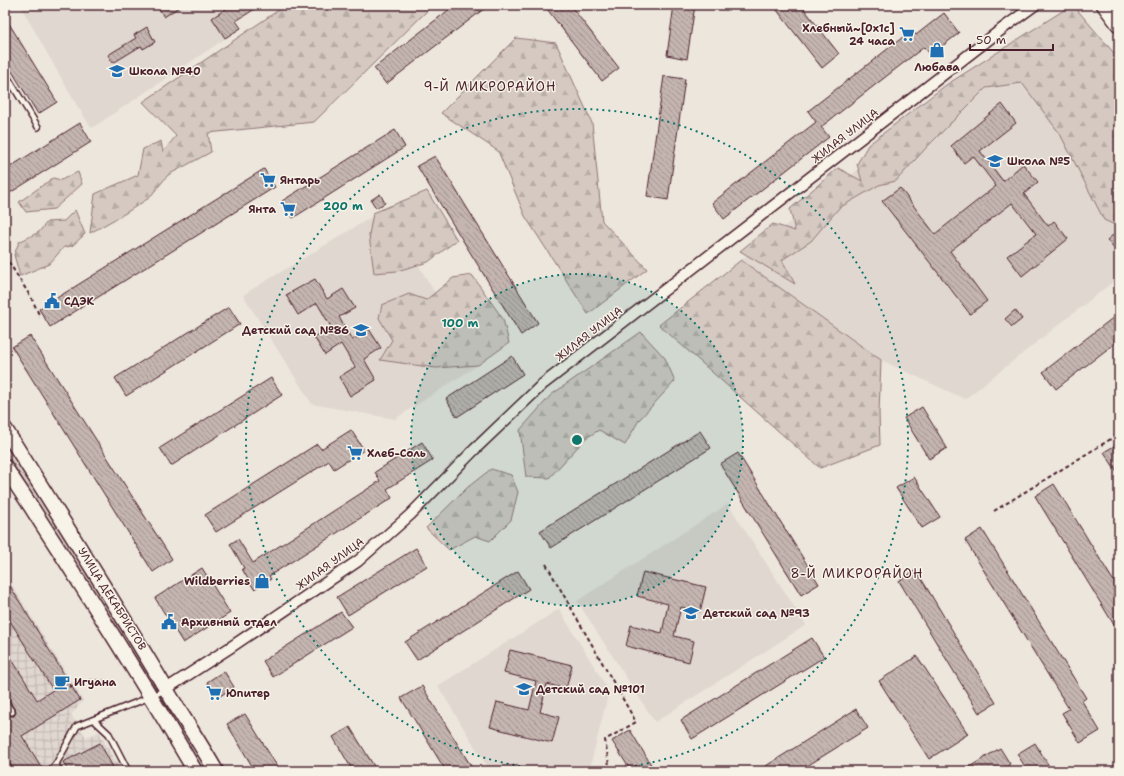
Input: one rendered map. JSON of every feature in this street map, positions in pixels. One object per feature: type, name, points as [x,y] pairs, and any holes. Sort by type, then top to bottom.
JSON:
[{"type":"street","name":"ЖИЛАЯ УЛИЦА","points":[[166,689],[358,561],[410,515],[475,449],[543,384],[1035,5]]},
{"type":"street","points":[[1104,5],[1119,25]]},
{"type":"street","name":"УЛИЦА ДЕКАБРИСТОВ","points":[[5,429],[118,608],[216,771]]},
{"type":"street","name":"УЛИЦА ДЕКАБРИСТОВ","points":[[5,467],[34,510],[195,771]]},
{"type":"lane","points":[[5,72],[38,127]]},
{"type":"lane","points":[[50,771],[56,764],[77,726],[150,697],[166,689]]},
{"type":"lane","points":[[5,701],[12,712]]},
{"type":"lane","points":[[94,720],[109,734],[128,771]]},
{"type":"lane","points":[[56,764],[59,771]]},
{"type":"path","points":[[5,256],[32,299],[40,317]]},
{"type":"path","points":[[994,511],[1119,434]]},
{"type":"path","points":[[546,564],[636,722],[605,740],[610,771]]},
{"type":"path","points":[[69,687],[86,680],[111,681]]},
{"type":"shaded area","name":"Школа №40","points":[[20,5],[261,5],[236,21],[241,28],[92,128],[76,104]]},
{"type":"shaded area","name":"Школа №5","points":[[1072,5],[1119,62],[1119,277],[965,399],[881,360],[741,260]]},
{"type":"shaded area","name":"Детский сад №86","points":[[385,209],[478,365],[395,419],[312,404],[243,295]]},
{"type":"shaded area","name":"Детский сад №93","points":[[728,504],[806,625],[655,722],[577,601]]},
{"type":"shaded area","points":[[5,574],[83,701],[71,715],[86,737],[99,732],[121,771],[5,771]]},
{"type":"shaded area","name":"Детский сад №101","points":[[559,609],[609,691],[589,771],[490,771],[438,686]]},
{"type":"green space","points":[[286,5],[433,5],[314,122],[208,133],[211,152],[168,175],[149,198],[90,233],[95,194],[138,175],[143,149],[161,141],[163,152],[176,136],[143,102]]},
{"type":"green space","points":[[1072,5],[1119,59],[1119,227],[1104,220],[1060,134],[1022,83],[986,88],[925,149],[896,181],[879,185],[839,208],[811,241],[782,260],[795,284],[740,251],[773,224],[795,231],[790,209],[838,168],[862,181],[857,164],[868,145],[946,85]]},
{"type":"green space","points":[[516,38],[556,43],[592,123],[602,221],[647,269],[588,314],[525,216],[498,151],[441,113]]},
{"type":"green space","points":[[78,172],[82,184],[54,209],[26,212],[19,202],[53,178],[61,180]]},
{"type":"green space","points":[[427,191],[457,240],[428,262],[397,271],[374,273],[369,235],[373,213]]},
{"type":"green space","points":[[75,210],[85,234],[72,246],[64,247],[49,264],[20,276],[14,255],[19,242],[39,232],[47,222],[64,221]]},
{"type":"green space","points":[[741,260],[881,360],[879,413],[880,445],[820,468],[659,325]]},
{"type":"green space","points":[[472,275],[503,319],[509,343],[478,365],[436,368],[380,360],[392,340],[379,318],[382,305],[409,294],[426,300],[453,278]]},
{"type":"green space","points":[[641,332],[665,358],[675,381],[639,420],[625,445],[599,430],[586,438],[549,478],[526,477],[520,430],[551,395]]},
{"type":"green space","points":[[5,441],[152,678],[148,680],[5,451]]},
{"type":"green space","points":[[491,469],[511,475],[518,492],[511,520],[490,541],[475,536],[449,550],[426,528],[468,487]]},
{"type":"green space","points":[[169,706],[208,771],[203,771],[165,708]]},
{"type":"building","points":[[157,5],[182,5],[164,17]]},
{"type":"building","points":[[232,5],[261,5],[236,21],[241,28],[225,38],[212,18]]},
{"type":"building","points":[[455,5],[489,5],[386,84],[374,68]]},
{"type":"building","points":[[544,5],[570,5],[619,68],[602,81]]},
{"type":"building","points":[[674,5],[695,5],[687,59],[667,55]]},
{"type":"building","points":[[773,5],[801,5],[839,54],[822,68]]},
{"type":"building","points":[[944,13],[959,33],[931,55],[924,47],[821,127],[829,137],[724,219],[712,203],[816,122],[808,111],[912,30],[916,35]]},
{"type":"building","points":[[5,17],[57,102],[38,114],[5,60]]},
{"type":"building","points":[[147,27],[155,42],[143,49],[141,46],[113,63],[108,55],[136,38],[134,35]]},
{"type":"building","points":[[664,76],[685,79],[668,200],[647,196]]},
{"type":"building","points":[[1002,104],[1016,123],[980,151],[1003,181],[1023,164],[1038,182],[1024,194],[1048,226],[1054,221],[1068,239],[1022,276],[1007,256],[1036,234],[1012,203],[950,251],[987,301],[970,314],[882,201],[900,188],[935,234],[996,186],[973,156],[964,163],[951,146]]},
{"type":"building","points":[[80,123],[91,142],[5,196],[5,170]]},
{"type":"building","points":[[395,130],[405,147],[293,218],[282,201]]},
{"type":"building","points":[[435,156],[538,323],[521,335],[417,166]]},
{"type":"building","points":[[264,169],[275,187],[50,327],[39,309]]},
{"type":"building","points":[[380,194],[385,203],[376,208],[371,200]]},
{"type":"building","points":[[1119,230],[1119,255],[1107,240]]},
{"type":"building","points":[[315,279],[327,299],[343,289],[355,308],[339,317],[352,340],[369,329],[381,348],[364,359],[376,380],[350,396],[339,377],[355,367],[341,344],[325,355],[314,337],[331,327],[317,303],[298,315],[286,295]]},
{"type":"building","points":[[229,307],[240,324],[126,396],[115,378]]},
{"type":"building","points":[[1015,310],[1022,319],[1012,327],[1005,319]]},
{"type":"building","points":[[1119,313],[1119,340],[1056,389],[1043,372]]},
{"type":"building","points":[[30,336],[172,559],[153,572],[12,347]]},
{"type":"building","points":[[512,356],[523,374],[457,417],[446,399]]},
{"type":"building","points":[[271,378],[282,395],[171,466],[160,448]]},
{"type":"building","points":[[922,407],[947,448],[929,459],[904,418]]},
{"type":"building","points":[[351,430],[364,450],[334,469],[329,461],[216,532],[205,515],[317,444],[321,449]]},
{"type":"building","points":[[700,431],[711,448],[551,548],[540,531]]},
{"type":"building","points":[[422,442],[433,460],[387,489],[392,498],[269,576],[271,579],[254,589],[230,544],[238,539],[253,563],[380,481],[375,472]]},
{"type":"building","points":[[1119,443],[1119,475],[1104,452]]},
{"type":"building","points":[[738,453],[819,584],[801,595],[720,464]]},
{"type":"building","points":[[914,477],[940,517],[922,528],[896,488]]},
{"type":"building","points":[[1054,484],[1119,590],[1119,633],[1035,496]]},
{"type":"building","points":[[982,529],[1086,698],[1082,701],[1100,731],[1080,743],[1062,713],[1069,709],[965,540]]},
{"type":"building","points":[[416,548],[427,566],[348,615],[337,597]]},
{"type":"building","points":[[202,568],[230,613],[183,643],[155,598]]},
{"type":"building","points":[[916,570],[996,703],[979,713],[899,581]]},
{"type":"building","points":[[518,571],[529,589],[417,660],[405,642]]},
{"type":"building","points":[[643,572],[706,587],[700,612],[681,607],[674,636],[694,641],[689,662],[626,646],[631,625],[662,633],[668,604],[637,596]]},
{"type":"building","points":[[5,578],[80,700],[22,736],[44,771],[15,771],[5,756],[5,708],[11,716],[14,716],[16,712],[8,699],[5,697],[5,648],[37,700],[53,690],[5,613]]},
{"type":"building","points":[[341,612],[352,627],[273,677],[263,661]]},
{"type":"building","points":[[812,638],[824,657],[692,739],[681,720]]},
{"type":"building","points":[[510,650],[572,665],[566,689],[547,684],[540,712],[559,717],[552,743],[490,727],[497,702],[529,710],[536,681],[504,673]]},
{"type":"building","points":[[917,656],[968,734],[929,759],[879,681]]},
{"type":"building","points":[[224,671],[234,687],[217,698],[207,682]]},
{"type":"building","points":[[422,686],[474,771],[446,771],[401,698]]},
{"type":"building","points":[[856,709],[868,728],[799,771],[758,771]]},
{"type":"building","points":[[245,714],[280,771],[255,771],[227,724]]},
{"type":"building","points":[[350,727],[377,771],[353,771],[333,737]]},
{"type":"building","points":[[630,730],[655,771],[631,771],[612,741]]},
{"type":"building","points":[[100,743],[115,771],[68,771],[63,762]]},
{"type":"building","points":[[1035,743],[1052,771],[1028,771],[1017,754]]},
{"type":"building","points":[[1000,748],[1010,764],[1000,771],[963,771]]},
{"type":"place","name":"Хлебный~[0x1c] 24 часа","points":[[907,34]]},
{"type":"place","name":"Любава","points":[[937,50]]},
{"type":"place","name":"Школа №40","points":[[117,71]]},
{"type":"place","name":"Школа №5","points":[[995,161]]},
{"type":"place","name":"Янтарь","points":[[268,180]]},
{"type":"place","name":"Янта","points":[[288,209]]},
{"type":"place","name":"СДЭК","points":[[52,301]]},
{"type":"place","name":"Детский сад №86","points":[[361,330]]},
{"type":"place","name":"Хлеб-Соль","points":[[355,453]]},
{"type":"place","name":"Wildberries","points":[[262,581]]},
{"type":"place","name":"Детский сад №93","points":[[691,613]]},
{"type":"place","name":"Архивный отдел","points":[[169,622]]},
{"type":"place","name":"Игуана","points":[[62,682]]},
{"type":"place","name":"Детский сад №101","points":[[524,689]]},
{"type":"place","name":"Юпитер","points":[[214,693]]},
{"type":"district","name":"9-Й МИКРОРАЙОН","points":[[490,86]]},
{"type":"district","name":"8-Й МИКРОРАЙОН","points":[[857,573]]}]
